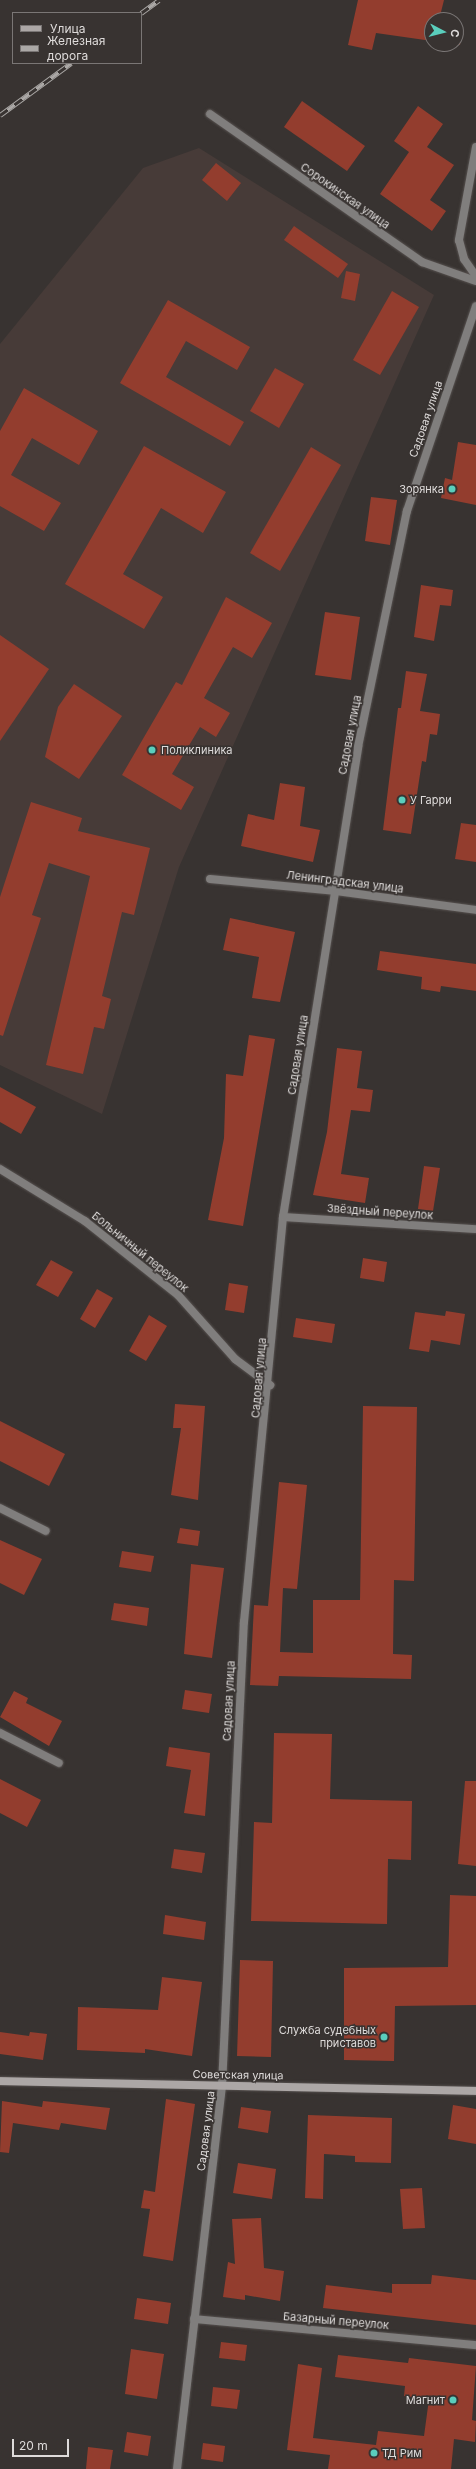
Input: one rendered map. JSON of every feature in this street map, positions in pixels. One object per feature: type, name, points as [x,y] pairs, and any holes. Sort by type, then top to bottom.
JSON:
[{"type":"street","name":"Сорокинская улица","points":[[210,114],[422,262],[476,280]]},
{"type":"street","points":[[476,147],[459,240],[464,259],[476,276]]},
{"type":"street","name":"Садовая улица","points":[[177,2469],[222,2086],[244,1622],[270,1385],[283,1217],[358,747],[407,511],[476,306]]},
{"type":"street","name":"Ленинградская улица","points":[[210,879],[336,891],[476,910]]},
{"type":"street","name":"Больничный переулок","points":[[0,1169],[85,1221],[172,1290],[235,1359],[270,1385]]},
{"type":"street","name":"Звёздный переулок","points":[[283,1217],[476,1229]]},
{"type":"street","points":[[0,1508],[46,1531]]},
{"type":"street","points":[[0,1733],[59,1763]]},
{"type":"street","name":"Советская улица","points":[[0,2081],[476,2091]]},
{"type":"street","name":"Базарный переулок","points":[[194,2319],[476,2345]]},
{"type":"shaded area","points":[[199,148],[434,295],[179,867],[102,1114],[0,1065],[0,344],[143,168]]},
{"type":"building","points":[[358,0],[444,0],[441,12],[424,12],[424,40],[376,33],[372,50],[348,45]]},
{"type":"building","points":[[302,101],[365,146],[347,171],[284,127]]},
{"type":"building","points":[[418,106],[443,124],[427,147],[454,165],[430,200],[446,211],[432,231],[380,194],[409,152],[394,141]]},
{"type":"building","points":[[216,163],[241,183],[227,201],[202,180]]},
{"type":"building","points":[[294,226],[348,264],[338,278],[284,240]]},
{"type":"building","points":[[346,271],[360,274],[355,301],[341,298]]},
{"type":"building","points":[[392,291],[419,307],[380,375],[353,360]]},
{"type":"building","points":[[168,300],[250,347],[237,370],[186,341],[166,377],[244,422],[230,446],[120,383]]},
{"type":"building","points":[[275,368],[304,384],[279,428],[250,411]]},
{"type":"building","points":[[24,388],[98,431],[79,465],[32,438],[11,475],[61,503],[44,531],[0,506],[0,431]]},
{"type":"building","points":[[458,442],[476,445],[476,505],[441,498],[445,478],[452,480]]},
{"type":"building","points":[[144,446],[226,492],[203,533],[161,508],[123,574],[163,597],[144,629],[65,584]]},
{"type":"building","points":[[311,447],[341,465],[280,571],[250,553]]},
{"type":"building","points":[[371,497],[397,500],[390,545],[365,541]]},
{"type":"building","points":[[421,585],[453,590],[451,606],[440,605],[434,641],[414,637]]},
{"type":"building","points":[[226,597],[272,623],[252,658],[233,647],[204,698],[230,713],[216,737],[200,727],[172,774],[194,787],[181,810],[122,775],[176,682],[182,685]]},
{"type":"building","points":[[325,612],[360,617],[351,680],[315,675]]},
{"type":"building","points":[[0,635],[49,669],[0,741]]},
{"type":"building","points":[[406,671],[427,674],[420,711],[440,714],[437,735],[430,734],[426,762],[422,761],[411,834],[383,830],[398,708],[401,708]]},
{"type":"building","points":[[74,684],[122,716],[79,779],[45,757],[58,707]]},
{"type":"building","points":[[280,783],[305,787],[300,826],[320,830],[313,862],[241,846],[248,814],[274,820]]},
{"type":"building","points":[[31,802],[82,818],[78,831],[150,848],[134,915],[122,912],[102,996],[111,999],[104,1029],[94,1027],[83,1074],[46,1065],[90,876],[49,863],[32,915],[41,918],[3,1036],[0,1035],[0,897]]},
{"type":"building","points":[[461,823],[476,825],[476,862],[455,859]]},
{"type":"building","points":[[230,918],[295,932],[280,1002],[252,998],[259,957],[223,950]]},
{"type":"building","points":[[380,951],[476,964],[476,991],[441,986],[440,992],[421,989],[422,977],[377,970]]},
{"type":"building","points":[[249,1035],[275,1039],[243,1226],[208,1220],[224,1138],[226,1074],[243,1076]]},
{"type":"building","points":[[337,1048],[362,1051],[357,1088],[373,1090],[370,1112],[351,1110],[341,1174],[369,1178],[365,1203],[313,1195],[327,1132]]},
{"type":"building","points":[[0,1087],[36,1107],[21,1134],[0,1122]]},
{"type":"building","points":[[424,1166],[440,1168],[433,1211],[418,1209]]},
{"type":"building","points":[[363,1258],[387,1262],[384,1282],[360,1278]]},
{"type":"building","points":[[51,1260],[73,1272],[58,1297],[36,1285]]},
{"type":"building","points":[[229,1283],[248,1286],[244,1313],[225,1310]]},
{"type":"building","points":[[97,1289],[113,1298],[95,1328],[80,1319]]},
{"type":"building","points":[[446,1311],[465,1314],[460,1345],[431,1340],[429,1352],[409,1349],[415,1312],[445,1316]]},
{"type":"building","points":[[149,1315],[167,1326],[146,1361],[129,1351]]},
{"type":"building","points":[[296,1318],[335,1324],[332,1343],[293,1337]]},
{"type":"building","points":[[175,1404],[205,1406],[198,1500],[171,1495],[181,1428],[173,1428]]},
{"type":"building","points":[[363,1406],[417,1407],[414,1581],[394,1580],[393,1654],[412,1655],[411,1679],[279,1676],[278,1686],[250,1685],[254,1605],[268,1606],[279,1482],[307,1485],[297,1589],[283,1588],[280,1652],[313,1653],[313,1600],[360,1600]]},
{"type":"building","points":[[0,1421],[65,1454],[49,1486],[0,1461]]},
{"type":"building","points":[[180,1528],[200,1531],[198,1546],[177,1543]]},
{"type":"building","points":[[0,1540],[42,1559],[24,1595],[0,1583]]},
{"type":"building","points":[[122,1551],[154,1556],[151,1572],[119,1567]]},
{"type":"building","points":[[191,1564],[224,1568],[212,1658],[184,1654]]},
{"type":"building","points":[[114,1603],[149,1608],[147,1626],[111,1620]]},
{"type":"building","points":[[185,1690],[212,1694],[209,1713],[182,1709]]},
{"type":"building","points":[[14,1691],[28,1698],[26,1703],[62,1721],[49,1746],[0,1717]]},
{"type":"building","points":[[274,1733],[332,1734],[330,1799],[412,1801],[411,1860],[388,1859],[387,1924],[251,1921],[254,1822],[272,1823]]},
{"type":"building","points":[[169,1747],[210,1753],[205,1816],[184,1813],[191,1770],[166,1766]]},
{"type":"building","points":[[0,1779],[41,1800],[27,1827],[0,1813]]},
{"type":"building","points":[[465,1781],[476,1781],[476,1866],[458,1864]]},
{"type":"building","points":[[174,1849],[205,1853],[202,1873],[171,1868]]},
{"type":"building","points":[[450,1895],[476,1896],[476,2005],[395,2006],[394,2061],[344,2060],[344,1968],[448,1967]]},
{"type":"building","points":[[165,1915],[206,1922],[204,1940],[163,1934]]},
{"type":"building","points":[[240,1960],[273,1961],[271,2057],[237,2056]]},
{"type":"building","points":[[162,1977],[202,1982],[192,2056],[145,2049],[145,2053],[77,2050],[78,2007],[158,2010]]},
{"type":"building","points":[[0,2032],[29,2036],[30,2032],[47,2034],[43,2060],[0,2054]]},
{"type":"building","points":[[166,2099],[195,2104],[173,2261],[143,2256],[150,2209],[141,2208],[144,2190],[155,2192]]},
{"type":"building","points":[[2,2101],[42,2107],[43,2101],[110,2108],[106,2130],[61,2123],[59,2130],[13,2123],[9,2153],[0,2152]]},
{"type":"building","points":[[453,2105],[476,2109],[476,2144],[448,2139]]},
{"type":"building","points":[[241,2107],[271,2111],[268,2133],[238,2128]]},
{"type":"building","points":[[308,2115],[392,2118],[391,2163],[355,2162],[355,2156],[324,2154],[323,2199],[305,2198]]},
{"type":"building","points":[[238,2163],[276,2169],[272,2199],[233,2193]]},
{"type":"building","points":[[422,2188],[425,2228],[403,2229],[400,2189]]},
{"type":"building","points":[[261,2218],[264,2268],[284,2271],[280,2301],[245,2295],[245,2300],[223,2297],[228,2262],[235,2264],[232,2219]]},
{"type":"building","points":[[432,2275],[476,2280],[476,2325],[323,2308],[326,2285],[392,2293],[392,2284],[431,2284]]},
{"type":"building","points":[[137,2298],[171,2303],[168,2324],[134,2319]]},
{"type":"building","points":[[221,2342],[247,2345],[245,2361],[219,2358]]},
{"type":"building","points":[[131,2349],[164,2354],[157,2399],[125,2394]]},
{"type":"building","points":[[338,2355],[408,2363],[409,2358],[476,2366],[472,2420],[476,2421],[475,2442],[454,2439],[451,2469],[328,2469],[330,2455],[287,2450],[298,2364],[322,2368],[313,2438],[376,2445],[378,2431],[424,2436],[429,2399],[404,2396],[405,2386],[335,2377]]},
{"type":"building","points":[[213,2387],[240,2390],[237,2409],[211,2406]]},
{"type":"building","points":[[127,2432],[151,2436],[148,2456],[124,2452]]},
{"type":"building","points":[[203,2443],[225,2446],[223,2462],[201,2459]]},
{"type":"building","points":[[88,2447],[113,2450],[110,2469],[86,2469]]},
{"type":"railway","points":[[142,12],[159,0]]},
{"type":"railway","points":[[0,115],[70,64]]},
{"type":"place","name":"Зорянка","points":[[452,489]]},
{"type":"place","name":"Поликлиника","points":[[152,750]]},
{"type":"place","name":"У Гарри","points":[[402,800]]},
{"type":"place","name":"Служба судебных приставов","points":[[384,2037]]},
{"type":"place","name":"Магнит","points":[[453,2400]]},
{"type":"place","name":"ТД Рим","points":[[374,2453]]}]
